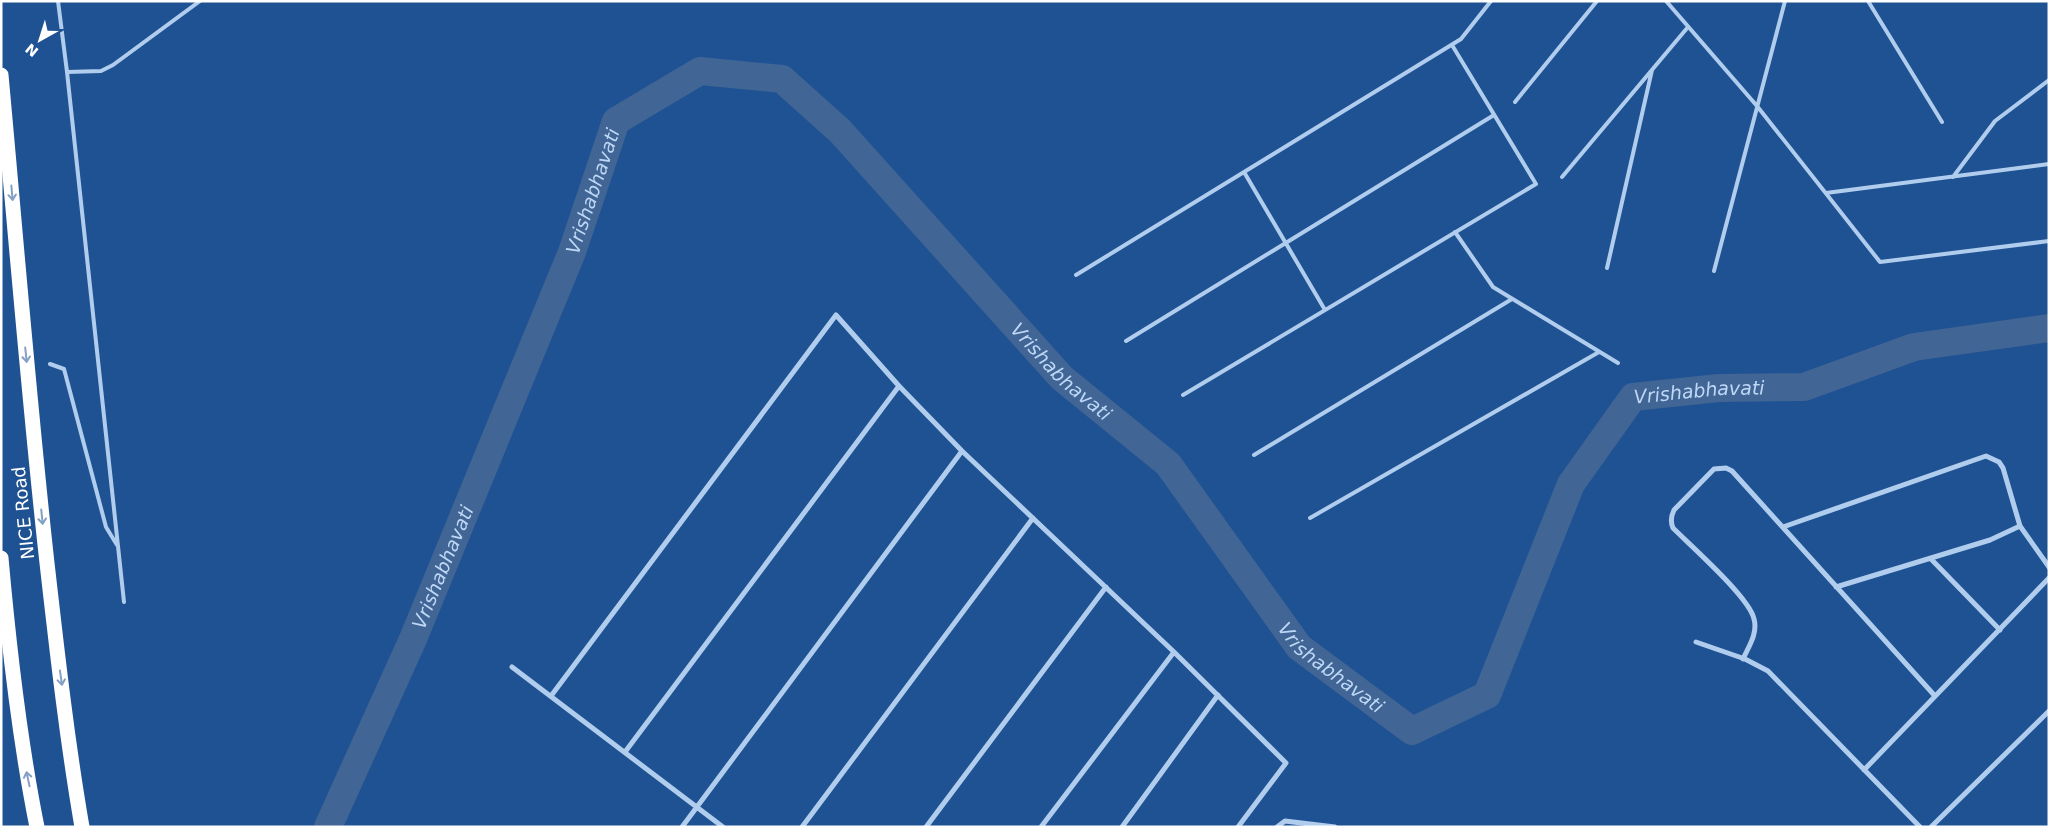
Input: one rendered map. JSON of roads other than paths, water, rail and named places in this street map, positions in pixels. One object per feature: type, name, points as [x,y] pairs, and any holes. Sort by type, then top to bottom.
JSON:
[{"type":"highway","name":"NICE Road","points":[[1,75],[22,324],[57,650],[82,827]]},
{"type":"highway","name":"NICE Road","points":[[1,558],[12,668],[26,770],[38,827]]},
{"type":"street","points":[[551,696],[836,315],[899,386],[962,451],[1174,652],[1286,763],[1238,827]]},
{"type":"street","points":[[625,752],[899,386]]},
{"type":"street","points":[[682,827],[962,451]]},
{"type":"street","points":[[1783,527],[1986,456],[1999,462],[2003,468],[2020,526],[2049,567]]},
{"type":"street","points":[[1743,658],[1754,638],[1755,620],[1747,603],[1673,528],[1671,516],[1674,510],[1714,469],[1726,468],[1732,471],[1935,696]]},
{"type":"street","points":[[802,827],[1033,518]]},
{"type":"street","points":[[1836,587],[1990,540],[2020,526]]},
{"type":"street","points":[[1931,559],[2000,630]]},
{"type":"street","points":[[1864,770],[2049,578]]},
{"type":"street","points":[[926,827],[1106,587]]},
{"type":"street","points":[[1696,642],[1743,658],[1768,671],[1798,699],[1920,827]]},
{"type":"street","points":[[1041,827],[1174,652]]},
{"type":"street","points":[[512,667],[723,827]]},
{"type":"street","points":[[1122,827],[1218,695]]},
{"type":"street","points":[[1931,827],[2049,711]]},
{"type":"street","points":[[1277,827],[1285,821],[1335,827]]},
{"type":"lane","points":[[58,1],[124,602]]},
{"type":"lane","points":[[67,72],[101,71],[200,1]]},
{"type":"lane","points":[[1076,275],[1452,45],[1461,39],[1490,1]]},
{"type":"lane","points":[[1515,102],[1597,1]]},
{"type":"lane","points":[[1666,1],[1756,106],[1880,262],[2049,241]]},
{"type":"lane","points":[[1714,271],[1785,1]]},
{"type":"lane","points":[[1868,1],[1942,122]]},
{"type":"lane","points":[[1562,177],[1688,26]]},
{"type":"lane","points":[[1183,395],[1536,184],[1452,45]]},
{"type":"lane","points":[[1607,268],[1652,70]]},
{"type":"lane","points":[[1953,177],[1995,121],[2049,80]]},
{"type":"lane","points":[[1126,341],[1494,115]]},
{"type":"lane","points":[[1826,194],[2049,164]]},
{"type":"lane","points":[[1244,172],[1325,310]]},
{"type":"lane","points":[[1455,232],[1494,287],[1618,363]]},
{"type":"lane","points":[[1254,455],[1512,299]]},
{"type":"lane","points":[[1310,518],[1599,352]]},
{"type":"lane","points":[[50,364],[64,369],[106,527],[118,546]]},
{"type":"waterway","name":"Vrishabhavati","points":[[328,827],[413,639],[572,252],[616,121],[700,71],[782,79],[840,131],[1062,378],[1168,464],[1299,647],[1412,731],[1487,695],[1571,484],[1633,397],[1719,388],[1804,387],[1914,347],[2049,328]]}]
